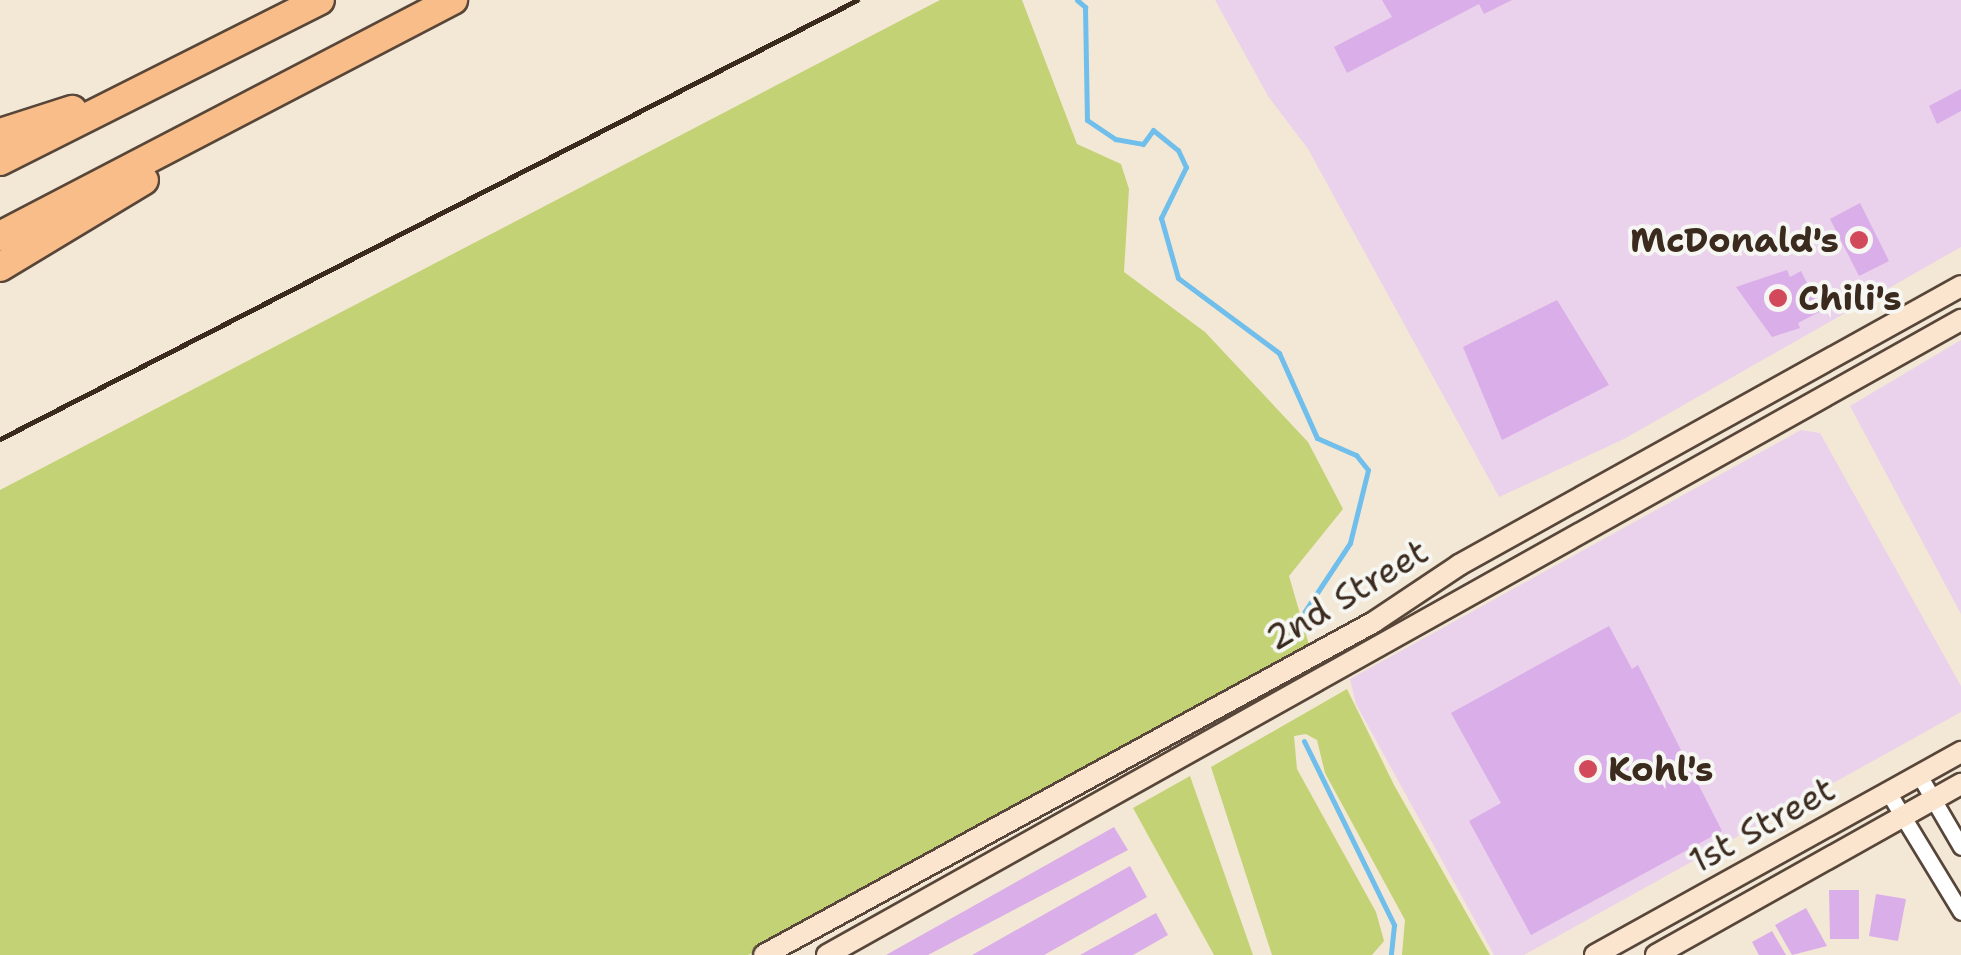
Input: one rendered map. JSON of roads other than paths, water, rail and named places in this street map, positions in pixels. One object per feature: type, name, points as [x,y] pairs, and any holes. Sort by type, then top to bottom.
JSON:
[{"type":"highway","points":[[0,161],[122,96],[320,0]]},
{"type":"highway","points":[[0,236],[453,0]]},
{"type":"highway","points":[[0,267],[345,57]]},
{"type":"highway","points":[[0,133],[122,96]]},
{"type":"street","name":"2nd Street","points":[[764,955],[1348,636],[1459,565],[1961,286]]},
{"type":"street","name":"2nd Street","points":[[827,955],[1961,320]]},
{"type":"street","name":"1st Street","points":[[1595,955],[1961,752]]},
{"type":"street","points":[[1919,775],[1961,847]]},
{"type":"street","name":"1st Street","points":[[1656,955],[1961,784]]},
{"type":"street","points":[[1888,792],[1961,912]]},
{"type":"waterway","points":[[1077,0],[1085,7],[1087,120],[1115,139],[1143,144],[1153,130],[1178,150],[1186,167],[1161,218],[1178,278],[1279,353],[1317,438],[1356,455],[1368,470],[1350,543],[1305,611]]},
{"type":"waterway","points":[[1304,741],[1394,925],[1391,955]]},
{"type":"railway","points":[[0,439],[857,0]]},
{"type":"place","name":"McDonald's","points":[[1859,240]]},
{"type":"place","name":"Chili's","points":[[1778,298]]},
{"type":"place","name":"Kohl's","points":[[1588,769]]}]
